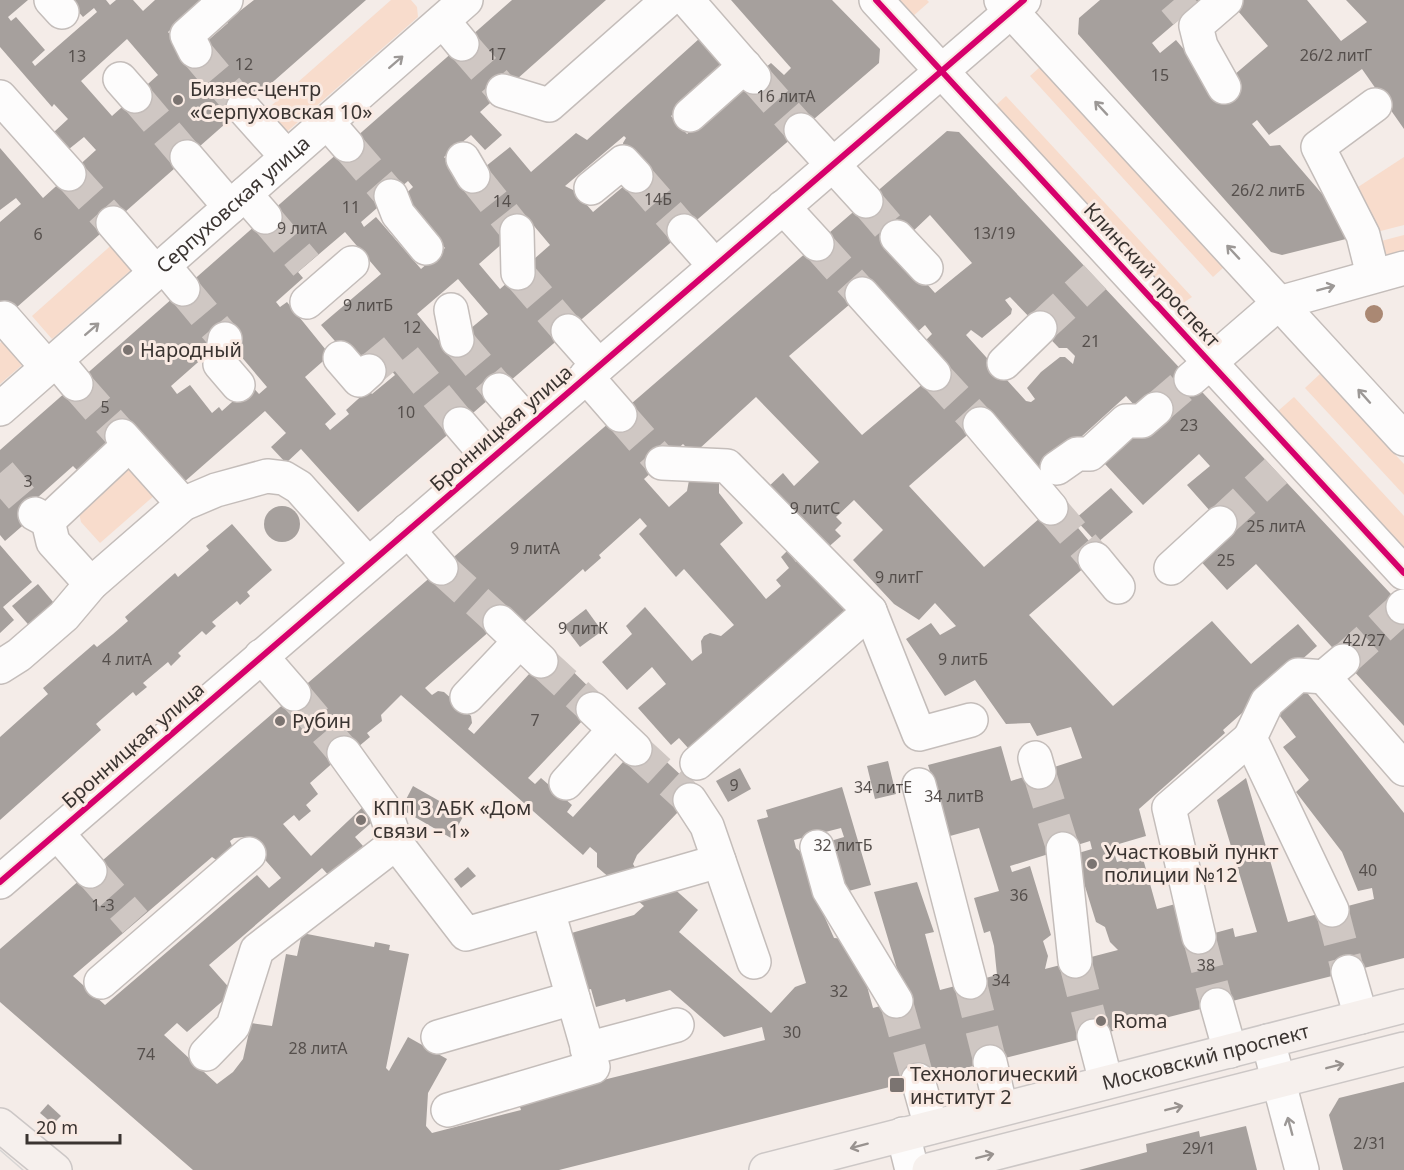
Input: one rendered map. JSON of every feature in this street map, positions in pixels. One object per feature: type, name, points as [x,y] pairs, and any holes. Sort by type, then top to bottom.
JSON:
[{"type":"main road","name":"Московский проспект","points":[[766,1170],[1404,1006]]},
{"type":"main road","name":"Московский проспект","points":[[928,1170],[1404,1049]]},
{"type":"main road","points":[[0,1125],[55,1170]]},
{"type":"street","points":[[195,51],[187,35],[226,0]]},
{"type":"street","points":[[503,91],[549,105],[668,0]]},
{"type":"street","points":[[687,0],[749,72],[690,115]]},
{"type":"street","name":"Клинский проспект","points":[[876,0],[941,71],[1105,268],[1285,463],[1404,573]]},
{"type":"street","points":[[1224,87],[1201,46],[1191,20],[1226,0]]},
{"type":"street","points":[[1012,4],[1279,303],[1404,439]]},
{"type":"street","name":"Бронницкая улица","points":[[0,882],[941,71],[1012,4]]},
{"type":"street","name":"Серпуховская улица","points":[[0,409],[60,370],[168,276],[247,206],[287,158],[337,134],[450,16]]},
{"type":"street","points":[[0,97],[69,174]]},
{"type":"street","points":[[1200,370],[1279,303],[1388,272],[1363,235],[1318,147],[1375,105]]},
{"type":"street","points":[[243,108],[287,158]]},
{"type":"street","points":[[801,130],[866,201]]},
{"type":"street","points":[[187,157],[247,206]]},
{"type":"street","points":[[591,188],[622,162],[636,176]]},
{"type":"street","points":[[391,196],[398,214],[426,248]]},
{"type":"street","points":[[783,207],[817,244]]},
{"type":"street","points":[[113,223],[168,276]]},
{"type":"street","points":[[517,231],[518,273]]},
{"type":"street","points":[[684,231],[715,266]]},
{"type":"street","points":[[897,237],[926,268]]},
{"type":"street","points":[[313,284],[352,263]]},
{"type":"street","points":[[862,294],[934,374]]},
{"type":"street","points":[[4,318],[60,370]]},
{"type":"street","points":[[1004,363],[1040,328]]},
{"type":"street","points":[[568,331],[620,415]]},
{"type":"street","points":[[225,339],[220,364],[238,386]]},
{"type":"street","points":[[340,358],[359,380],[369,371]]},
{"type":"street","points":[[499,390],[530,425]]},
{"type":"street","points":[[1057,468],[1077,454],[1090,454],[1126,422],[1142,421],[1156,409]]},
{"type":"street","points":[[460,424],[490,459]]},
{"type":"street","points":[[980,424],[1051,508]]},
{"type":"street","points":[[91,584],[53,542],[41,518],[126,441],[183,504]]},
{"type":"street","points":[[662,463],[727,466],[870,611],[919,734],[971,720]]},
{"type":"street","points":[[0,667],[19,656],[64,616],[91,584],[183,504],[216,490],[267,476],[284,478],[299,487],[368,564]]},
{"type":"street","points":[[1171,568],[1220,523]]},
{"type":"street","points":[[408,530],[441,568]]},
{"type":"street","points":[[1095,559],[1118,587]]},
{"type":"street","points":[[697,763],[870,611]]},
{"type":"street","points":[[467,697],[520,641]]},
{"type":"street","points":[[261,656],[294,694]]},
{"type":"street","points":[[1199,937],[1169,808],[1250,738],[1268,702],[1298,675],[1334,669],[1404,769]]},
{"type":"street","points":[[566,783],[614,729]]},
{"type":"street","points":[[1250,738],[1332,910]]},
{"type":"street","points":[[344,753],[385,810],[396,843],[466,934],[719,861]]},
{"type":"street","points":[[920,785],[970,982]]},
{"type":"street","points":[[690,800],[707,826],[754,962]]},
{"type":"street","points":[[57,833],[90,871]]},
{"type":"street","points":[[206,1054],[233,1026],[257,950],[396,843]]},
{"type":"street","points":[[817,847],[829,890],[896,1001]]},
{"type":"street","points":[[1063,849],[1076,961]]},
{"type":"street","points":[[101,982],[143,931],[249,854]]},
{"type":"street","points":[[448,1110],[592,1067],[548,911]]},
{"type":"street","points":[[1348,972],[1361,1017]]},
{"type":"street","points":[[438,1037],[573,998]]},
{"type":"street","points":[[1217,1005],[1230,1051]]},
{"type":"street","points":[[587,1049],[677,1025]]},
{"type":"street","points":[[1094,1036],[1106,1082]]},
{"type":"street","points":[[1268,1041],[1302,1170]]},
{"type":"street","points":[[990,1062],[1001,1109]]},
{"type":"street","points":[[912,1170],[917,1131],[918,1080]]},
{"type":"shaded area","points":[[391,0],[411,0],[417,7],[418,17],[282,136],[263,113]]},
{"type":"shaded area","points":[[896,0],[927,0],[929,2],[912,17]]},
{"type":"shaded area","points":[[1040,67],[1224,267],[1213,277],[1030,76]]},
{"type":"shaded area","points":[[1006,96],[1192,297],[1180,305],[995,106]]},
{"type":"shaded area","points":[[1404,157],[1404,225],[1369,234],[1355,189]]},
{"type":"shaded area","points":[[1404,235],[1404,251],[1384,255],[1381,241]]},
{"type":"shaded area","points":[[116,241],[132,269],[52,339],[32,316]]},
{"type":"shaded area","points":[[9,335],[29,359],[0,384],[0,343]]},
{"type":"shaded area","points":[[1320,374],[1404,464],[1404,495],[1305,388]]},
{"type":"shaded area","points":[[1294,397],[1404,516],[1404,547],[1278,411]]},
{"type":"shaded area","points":[[129,469],[138,473],[156,494],[100,543],[81,522],[79,513],[119,472]]},
{"type":"building","points":[[0,0],[28,0],[8,17],[11,21],[16,17],[45,50],[32,62],[35,66],[97,12],[94,8],[83,17],[68,0],[106,0],[110,5],[116,0],[133,0],[143,11],[155,0],[204,0],[168,32],[189,57],[228,23],[227,21],[254,0],[366,0],[0,322],[0,222],[21,204],[16,198],[0,210],[0,148],[43,198],[96,150],[84,137],[69,149],[54,132],[68,119],[54,104],[52,107],[0,47]],"holes":[[[127,39],[158,75],[112,116],[81,81]]]},
{"type":"building","points":[[512,0],[606,0],[480,112],[502,135],[485,150],[471,135],[444,157],[466,182],[510,147],[531,172],[576,133],[587,140],[700,38],[725,67],[671,116],[687,134],[771,63],[784,75],[791,68],[731,0],[832,0],[880,49],[879,63],[358,512],[301,449],[286,463],[271,447],[286,433],[265,411],[183,483],[134,426],[80,473],[73,466],[37,498],[44,507],[5,541],[0,535],[0,450]],"holes":[[[624,136],[626,138],[623,143],[624,149],[643,170],[593,212],[575,191],[565,186]],[[408,181],[413,187],[401,198],[445,248],[421,269],[376,217],[364,227],[361,222]],[[529,220],[550,245],[500,289],[479,264]],[[345,232],[381,274],[321,325],[341,348],[377,380],[390,369],[395,375],[372,394],[368,390],[346,410],[349,414],[330,430],[325,424],[336,414],[305,377],[330,355],[287,302],[280,307],[276,302],[303,278],[298,272]],[[458,279],[488,314],[446,349],[417,314]],[[230,334],[234,348],[267,387],[259,394],[251,385],[222,411],[219,407],[212,413],[190,385],[177,394],[171,386]]]},
{"type":"building","points":[[1100,0],[1215,0],[1195,6],[1152,43],[1160,53],[1176,40],[1228,102],[1227,81],[1268,46],[1232,4],[1236,0],[1307,0],[1341,41],[1367,22],[1346,0],[1404,0],[1404,129],[1362,69],[1269,135],[1257,120],[1252,124],[1270,146],[1280,145],[1348,224],[1350,238],[1282,255],[1271,252],[1078,34],[1079,18]]},
{"type":"building","points":[[947,131],[959,132],[1404,608],[1404,726],[1256,564],[1227,590],[1196,556],[1226,529],[1187,485],[1210,466],[1199,454],[1143,505],[1104,463],[1143,415],[1126,396],[1036,478],[989,416],[909,486],[984,567],[1057,503],[1100,554],[1029,615],[1113,706],[1212,621],[1251,664],[1298,624],[1317,646],[1223,730],[1225,733],[1139,809],[1146,836],[1112,846],[1117,862],[1142,855],[1157,909],[1179,903],[1189,940],[1233,928],[1235,937],[1257,932],[1217,800],[1246,778],[1288,922],[1374,899],[1372,888],[1358,891],[1342,852],[1296,792],[1309,780],[1283,747],[1296,737],[1273,707],[1300,684],[1404,813],[1404,958],[559,1170],[193,1170],[0,1002],[0,949]],"holes":[[[930,215],[972,263],[935,293],[891,244],[909,235]],[[870,287],[914,335],[925,325],[932,334],[922,344],[943,367],[862,435],[789,356]],[[1010,297],[1059,348],[1067,348],[1075,356],[1073,364],[1065,357],[1060,357],[1041,372],[1027,388],[1035,399],[1031,402],[1026,401],[966,335],[971,330],[982,338],[1011,314],[1012,309],[1005,300]],[[756,397],[819,462],[794,486],[783,473],[766,489],[825,550],[841,536],[835,530],[842,523],[836,517],[854,500],[883,530],[853,560],[894,604],[919,620],[935,603],[956,626],[940,635],[931,623],[906,639],[945,696],[975,680],[1006,724],[1030,723],[1037,736],[1071,727],[1082,758],[1011,781],[1001,746],[928,765],[950,836],[979,828],[999,891],[974,898],[984,933],[990,931],[997,975],[940,990],[925,934],[934,932],[917,882],[874,892],[906,999],[873,1008],[865,979],[847,939],[834,938],[814,893],[802,853],[796,848],[794,840],[841,828],[844,837],[827,842],[845,892],[871,885],[842,787],[766,810],[768,817],[757,820],[806,983],[795,987],[771,1013],[679,932],[698,910],[671,886],[637,900],[644,906],[634,915],[568,934],[583,991],[591,989],[596,1007],[625,999],[626,1002],[670,990],[724,1037],[762,1027],[765,1040],[518,1101],[521,1110],[432,1133],[426,1126],[428,1093],[447,1059],[408,1037],[389,1071],[386,1068],[409,954],[389,950],[390,945],[375,942],[374,947],[302,933],[297,956],[286,954],[272,1026],[251,1023],[243,1059],[233,1072],[217,1084],[164,1035],[177,1023],[187,1032],[233,992],[209,965],[322,868],[330,877],[363,846],[355,837],[378,817],[366,804],[311,856],[283,824],[294,815],[299,821],[311,811],[306,805],[318,794],[310,783],[344,753],[358,747],[370,737],[367,733],[382,721],[381,715],[401,695],[583,855],[590,847],[597,853],[597,867],[611,879],[622,871],[627,878],[637,871],[633,864],[637,855],[698,791],[643,740],[573,817],[567,812],[572,805],[541,778],[535,784],[528,778],[602,700],[551,650],[474,734],[468,729],[472,723],[471,716],[444,692],[438,691],[432,695],[425,688],[500,622],[523,623],[583,569],[585,572],[601,558],[599,555],[640,518],[647,526],[639,534],[676,577],[684,569],[734,625],[721,636],[710,633],[704,636],[701,641],[702,653],[692,661],[645,607],[626,626],[632,634],[602,662],[627,690],[652,667],[666,684],[638,708],[671,745],[679,738],[689,749],[847,611],[800,558],[796,562],[787,551],[781,557],[789,568],[776,580],[781,586],[766,599],[720,544],[743,523],[719,493],[719,477],[690,475],[687,491],[669,507],[644,479],[683,444],[688,449],[699,449]],[[245,837],[281,878],[269,888],[257,875],[105,1005],[73,976],[212,857],[218,861],[233,848],[230,841],[234,838]],[[1090,841],[1092,849],[1075,854],[1096,922],[1105,927],[1110,942],[1118,950],[1045,969],[1048,956],[1043,941],[1051,935],[1030,866],[1012,872],[1010,866]]]},
{"type":"building","points":[[1111,488],[1133,512],[1097,543],[1075,519]]},
{"type":"building","points":[[282,506],[295,511],[300,524],[295,537],[282,542],[269,537],[264,524],[269,511]]},
{"type":"building","points":[[232,524],[272,570],[247,592],[250,596],[240,605],[237,601],[212,622],[216,626],[206,635],[202,631],[178,653],[181,656],[171,666],[168,662],[143,683],[147,687],[136,696],[133,692],[96,724],[101,730],[0,820],[0,737],[48,694],[43,688],[94,644],[97,647],[128,621],[125,617],[175,573],[178,577],[209,550],[206,546]]},
{"type":"building","points":[[0,545],[32,582],[3,607],[14,620],[0,633]]},
{"type":"building","points":[[38,584],[59,609],[34,631],[12,606]]},
{"type":"building","points":[[586,609],[602,631],[580,647],[564,626]]},
{"type":"building","points":[[888,761],[896,794],[875,799],[867,766]]},
{"type":"building","points":[[740,768],[751,789],[728,802],[716,781]]},
{"type":"building","points":[[413,786],[464,815],[451,838],[401,809]]},
{"type":"building","points":[[468,867],[476,876],[461,888],[454,879]]},
{"type":"building","points":[[1404,1082],[1404,1170],[1343,1170],[1329,1115],[1339,1098]]},
{"type":"building","points":[[48,1104],[61,1116],[53,1124],[40,1113]]},
{"type":"building","points":[[1246,1126],[1257,1170],[1079,1170],[1147,1152],[1146,1144],[1199,1131],[1200,1137]]},
{"type":"tunnel","points":[[1174,0],[1186,14]]},
{"type":"tunnel","points":[[462,44],[503,91]]},
{"type":"tunnel","points":[[195,51],[243,108]]},
{"type":"tunnel","points":[[754,77],[801,130]]},
{"type":"tunnel","points":[[135,96],[187,157]]},
{"type":"tunnel","points":[[347,145],[391,196]]},
{"type":"tunnel","points":[[69,174],[113,223]]},
{"type":"tunnel","points":[[473,176],[517,231]]},
{"type":"tunnel","points":[[636,176],[684,231]]},
{"type":"tunnel","points":[[866,201],[897,237]]},
{"type":"tunnel","points":[[265,217],[306,265]]},
{"type":"tunnel","points":[[817,244],[862,294]]},
{"type":"tunnel","points":[[518,273],[568,331]]},
{"type":"tunnel","points":[[1040,328],[1095,277]]},
{"type":"tunnel","points":[[183,289],[225,339]]},
{"type":"tunnel","points":[[457,340],[499,390]]},
{"type":"tunnel","points":[[369,371],[397,348],[460,424]]},
{"type":"tunnel","points":[[934,374],[980,424]]},
{"type":"tunnel","points":[[1156,409],[1191,379]]},
{"type":"tunnel","points":[[76,384],[122,436]]},
{"type":"tunnel","points":[[620,415],[662,463]]},
{"type":"tunnel","points":[[1220,523],[1276,471]]},
{"type":"tunnel","points":[[0,473],[35,514]]},
{"type":"tunnel","points":[[1051,508],[1095,559]]},
{"type":"tunnel","points":[[441,568],[500,622]]},
{"type":"tunnel","points":[[1343,661],[1403,607]]},
{"type":"tunnel","points":[[541,661],[593,709]]},
{"type":"tunnel","points":[[294,694],[344,753]]},
{"type":"tunnel","points":[[635,749],[690,800]]},
{"type":"tunnel","points":[[1039,772],[1063,849]]},
{"type":"tunnel","points":[[90,871],[135,922]]},
{"type":"tunnel","points":[[1332,910],[1348,972]]},
{"type":"tunnel","points":[[1199,937],[1217,1005]]},
{"type":"tunnel","points":[[1075,961],[1094,1036]]},
{"type":"tunnel","points":[[970,982],[990,1062]]},
{"type":"tunnel","points":[[896,1001],[918,1080]]},
{"type":"tram line","points":[[0,1150],[23,1170]]},
{"type":"cycle path","points":[[876,0],[1404,573]]},
{"type":"cycle path","points":[[0,882],[1024,0]]},
{"type":"place","name":"Бизнес-центр «Серпуховская 10»","points":[[178,100]]},
{"type":"place","name":"Народный","points":[[128,350]]},
{"type":"place","name":"Рубин","points":[[280,721]]},
{"type":"place","name":"КПП 3 АБК «Дом связи – 1»","points":[[361,820]]},
{"type":"place","name":"Участковый пункт полиции №12","points":[[1092,864]]},
{"type":"place","name":"Roma","points":[[1101,1021]]},
{"type":"place","name":"Технологический институт 2","points":[[897,1085]]}]
